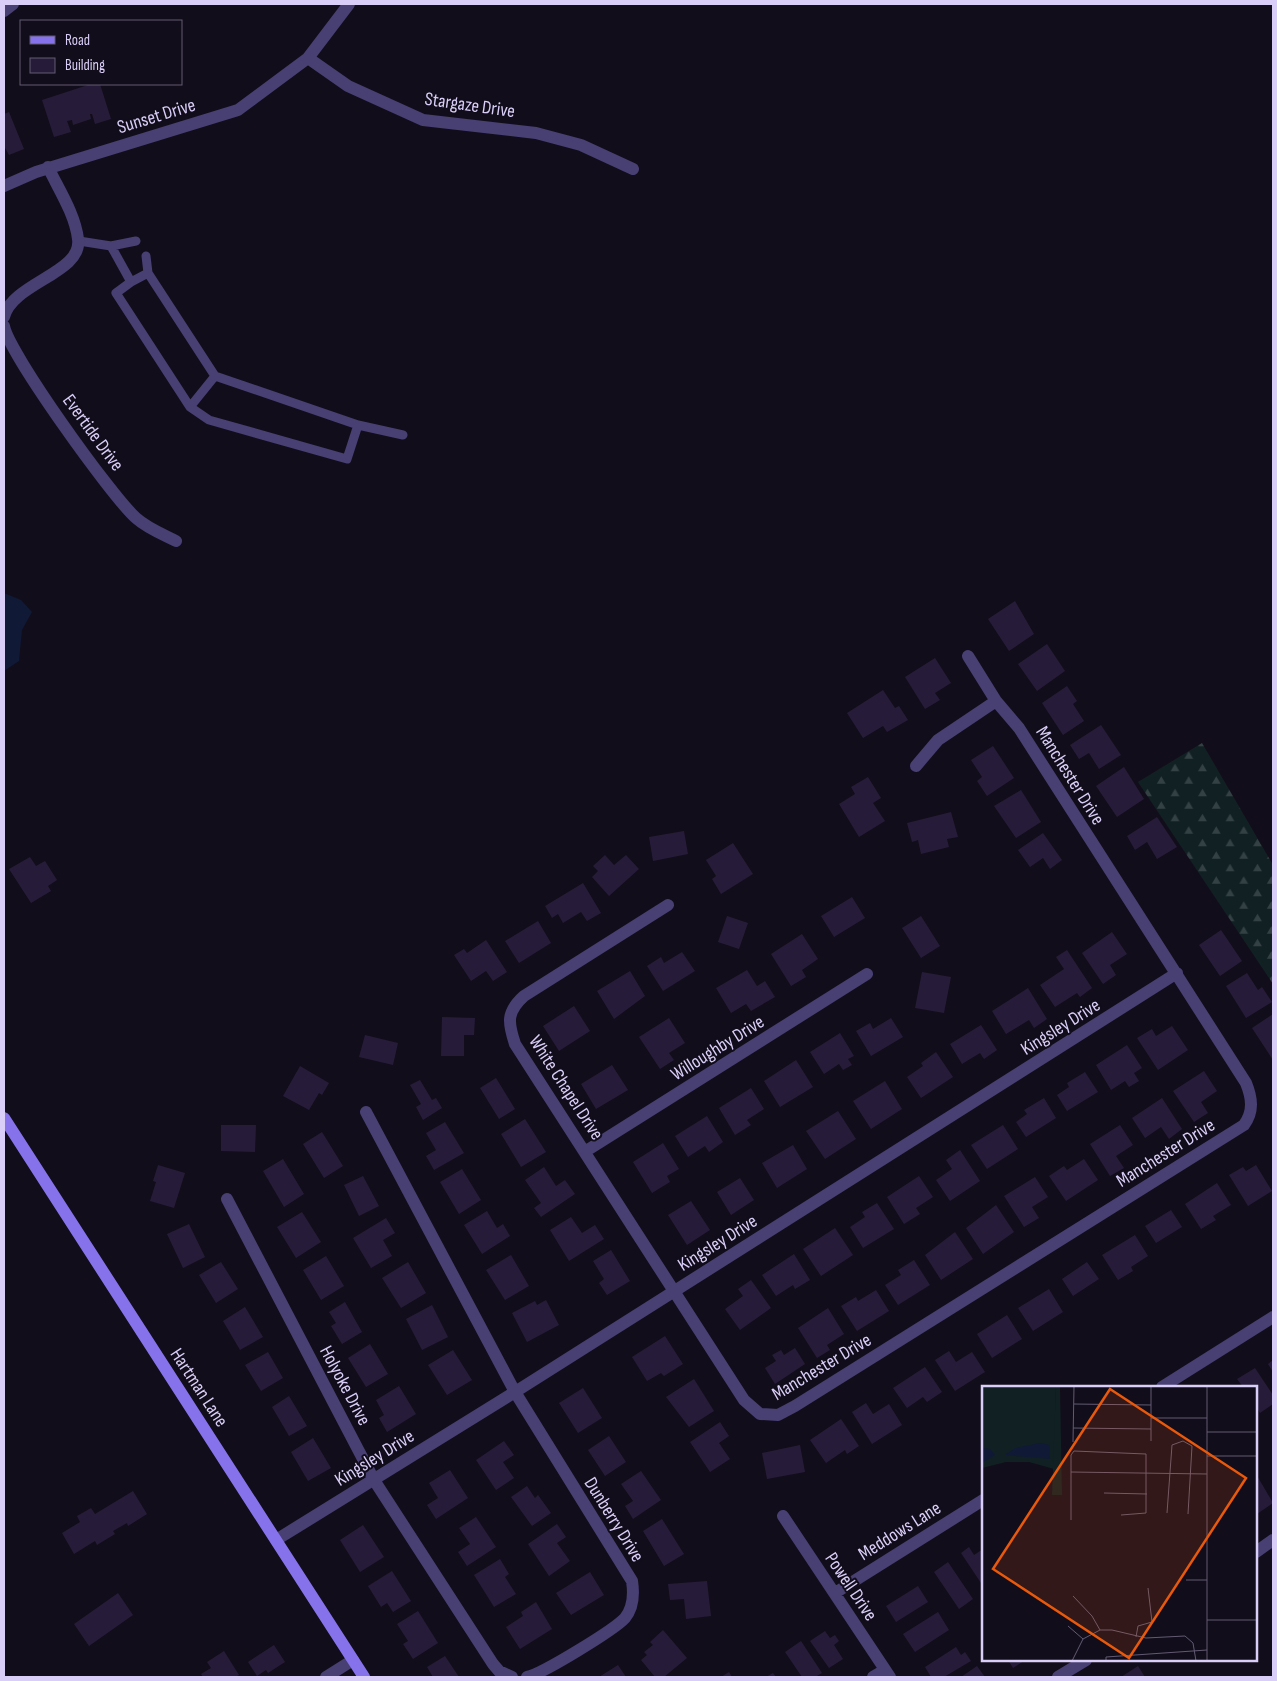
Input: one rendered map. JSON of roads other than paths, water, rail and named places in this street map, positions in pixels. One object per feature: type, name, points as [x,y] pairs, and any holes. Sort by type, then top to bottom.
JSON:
[{"type":"street","points":[[4,11],[13,4]]},
{"type":"street","name":"Sunset Drive","points":[[4,186],[48,168],[238,110],[308,58],[349,4]]},
{"type":"street","name":"Stargaze Drive","points":[[308,58],[348,86],[423,120],[536,132],[582,145],[633,169]]},
{"type":"street","points":[[4,317],[10,303],[63,267],[74,257],[79,241],[72,218],[48,168]]},
{"type":"street","name":"Evertide Drive","points":[[4,326],[10,344],[50,404],[135,518],[176,541]]},
{"type":"street","name":"Manchester Drive","points":[[675,1290],[744,1400],[760,1414],[778,1415],[1230,1134],[1248,1119],[1251,1112],[1250,1093],[1246,1083],[1177,972],[1019,728],[996,701],[968,656]]},
{"type":"street","points":[[916,766],[938,740],[996,701]]},
{"type":"street","name":"White Chapel Drive","points":[[668,905],[524,996],[510,1011],[509,1023],[515,1044],[675,1290]]},
{"type":"street","name":"Kingsley Drive","points":[[276,1540],[515,1392],[1177,972]]},
{"type":"street","name":"Willoughby Drive","points":[[586,1151],[867,974]]},
{"type":"street","points":[[366,1112],[515,1392]]},
{"type":"street","name":"Hartman Lane","points":[[4,1118],[364,1677]]},
{"type":"street","name":"Holyoke Drive","points":[[227,1199],[374,1480],[492,1664],[499,1671],[512,1677]]},
{"type":"street","points":[[1164,1386],[1273,1317]]},
{"type":"street","name":"Dunberry Drive","points":[[515,1392],[632,1581],[634,1599],[626,1617],[575,1650],[526,1677]]},
{"type":"street","name":"Meddows Lane","points":[[835,1593],[982,1501]]},
{"type":"street","name":"Powell Drive","points":[[783,1516],[887,1673]]},
{"type":"street","points":[[1257,1551],[1273,1540]]},
{"type":"street","points":[[326,1677],[353,1660]]},
{"type":"street","points":[[1058,1677],[1084,1661]]},
{"type":"street","points":[[873,1677],[887,1673]]},
{"type":"lane","points":[[79,241],[111,246],[136,241]]},
{"type":"lane","points":[[111,246],[131,282]]},
{"type":"lane","points":[[146,256],[148,273],[214,376],[358,425],[403,435]]},
{"type":"lane","points":[[148,273],[116,293],[190,408],[209,420],[347,460],[358,425]]},
{"type":"lane","points":[[190,408],[214,376]]},
{"type":"water","points":[[4,593],[21,600],[32,612],[22,630],[19,661],[4,671]]}]
